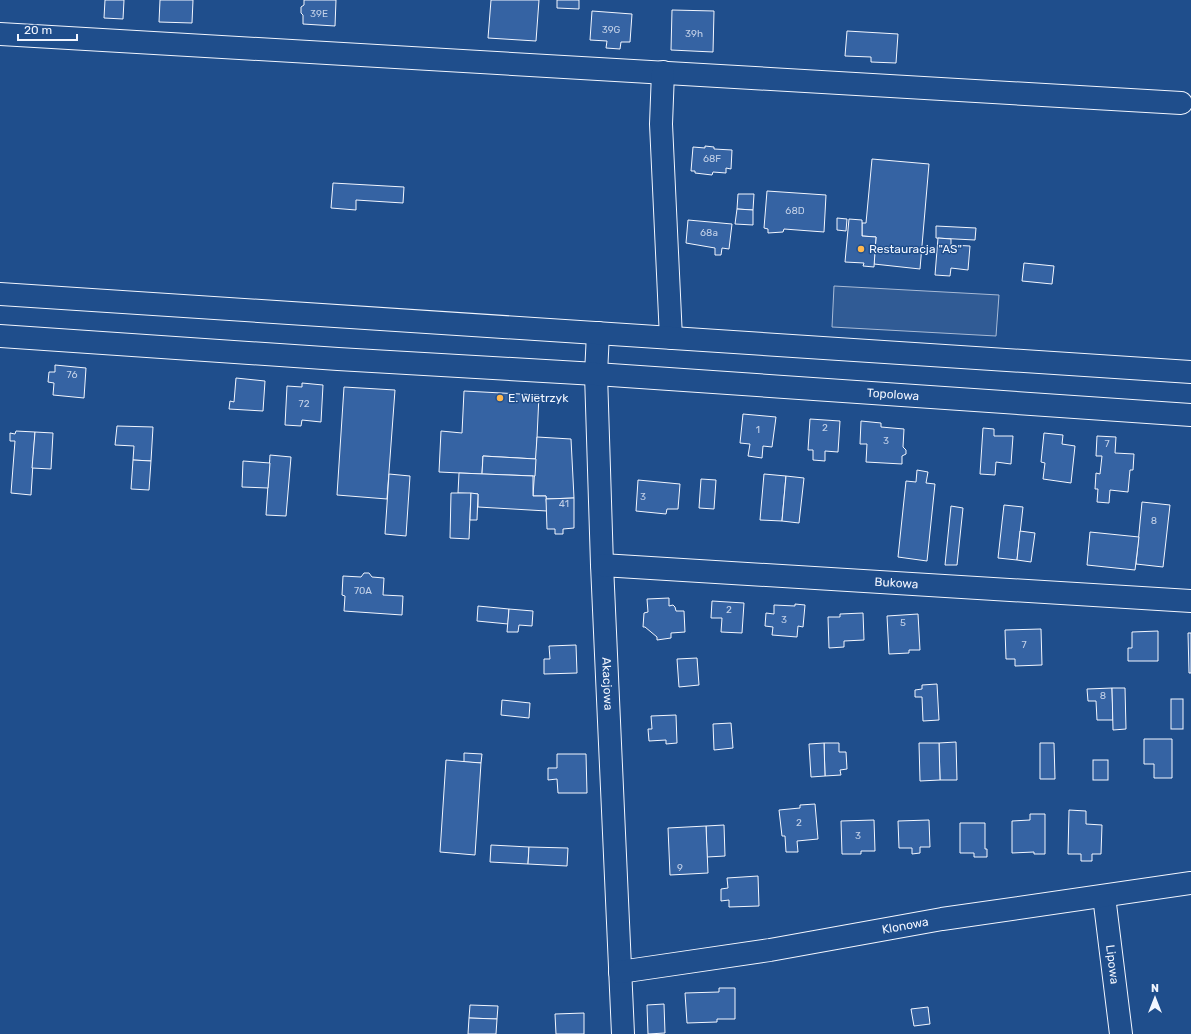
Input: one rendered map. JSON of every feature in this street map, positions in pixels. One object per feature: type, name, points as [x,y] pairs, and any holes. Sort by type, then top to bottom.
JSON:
[{"type":"street","points":[[0,34],[1181,103]]},
{"type":"street","points":[[663,72],[662,124],[672,338]]},
{"type":"street","points":[[0,294],[1191,372]]},
{"type":"street","name":"Akacjowa","points":[[598,333],[596,374],[602,566],[623,1034]]},
{"type":"street","name":"Topolowa","points":[[0,336],[596,374],[1191,415]]},
{"type":"street","name":"Bukowa","points":[[602,566],[1191,601]]},
{"type":"street","name":"Klonowa","points":[[620,972],[770,950],[942,919],[1191,883]]},
{"type":"street","name":"Lipowa","points":[[1104,896],[1121,1034]]},
{"type":"shaded area","points":[[834,286],[999,295],[996,336],[832,327]]},
{"type":"building","points":[[105,0],[124,0],[123,19],[104,18]]},
{"type":"building","points":[[160,0],[193,0],[192,23],[159,22]]},
{"type":"building","points":[[304,0],[336,0],[335,26],[303,24],[301,7],[304,5]]},
{"type":"building","points":[[491,0],[539,0],[536,41],[488,38]]},
{"type":"building","points":[[557,0],[579,0],[579,9],[557,8]]},
{"type":"building","points":[[672,10],[714,11],[713,52],[671,50]]},
{"type":"building","points":[[592,11],[632,14],[630,42],[621,42],[620,49],[606,48],[607,41],[590,40]]},
{"type":"building","points":[[847,31],[898,34],[896,63],[871,62],[871,57],[845,56]]},
{"type":"building","points":[[705,146],[714,147],[714,149],[732,150],[731,169],[726,168],[726,173],[713,172],[712,175],[695,173],[695,171],[691,171],[693,147],[705,148]]},
{"type":"building","points":[[872,159],[929,164],[920,269],[874,264],[876,237],[862,236],[862,223],[866,223]]},
{"type":"building","points":[[333,183],[404,187],[403,203],[356,200],[356,210],[331,208]]},
{"type":"building","points":[[767,191],[826,195],[824,232],[784,229],[783,232],[768,233],[768,229],[764,228]]},
{"type":"building","points":[[738,194],[754,194],[753,210],[737,209]]},
{"type":"building","points":[[737,209],[753,210],[753,225],[735,224]]},
{"type":"building","points":[[837,218],[847,219],[846,231],[837,230]]},
{"type":"building","name":"Restauracja \"AS\"","points":[[849,219],[862,220],[862,236],[876,237],[874,267],[863,266],[864,263],[845,262]]},
{"type":"building","points":[[688,220],[732,224],[729,249],[722,248],[721,255],[715,255],[715,248],[686,243]]},
{"type":"building","points":[[936,226],[976,228],[975,240],[936,238]]},
{"type":"building","points":[[938,238],[951,239],[951,245],[970,246],[968,270],[951,268],[950,276],[935,275]]},
{"type":"building","points":[[1024,263],[1054,266],[1052,284],[1022,281]]},
{"type":"building","points":[[55,365],[86,368],[84,398],[53,395],[54,383],[48,382],[49,372],[55,372]]},
{"type":"building","points":[[236,378],[265,381],[263,411],[229,409],[230,401],[234,402]]},
{"type":"building","points":[[302,383],[323,385],[321,422],[302,420],[301,426],[285,425],[287,386],[302,387]]},
{"type":"building","points":[[344,387],[395,390],[387,499],[337,495]]},
{"type":"building","points":[[464,391],[539,395],[536,459],[483,456],[482,474],[439,472],[441,431],[462,433]]},
{"type":"building","points":[[743,414],[776,417],[772,447],[763,446],[762,458],[748,456],[750,444],[740,443]]},
{"type":"building","points":[[810,419],[840,421],[838,452],[825,451],[825,461],[813,460],[813,450],[808,450]]},
{"type":"building","points":[[861,421],[881,423],[881,427],[904,429],[903,447],[906,450],[906,454],[902,456],[902,464],[866,462],[867,444],[860,444]]},
{"type":"building","points":[[117,426],[153,427],[151,461],[133,460],[134,446],[115,445]]},
{"type":"building","points":[[983,428],[994,429],[994,436],[1013,436],[1011,464],[996,462],[995,475],[980,474]]},
{"type":"building","points":[[16,431],[35,432],[31,495],[11,493],[15,441],[10,441],[10,433],[15,434]]},
{"type":"building","points":[[35,432],[53,433],[51,469],[32,468]]},
{"type":"building","points":[[1044,433],[1063,435],[1062,444],[1075,446],[1071,483],[1043,479],[1045,463],[1041,462]]},
{"type":"building","points":[[1097,436],[1116,437],[1115,453],[1134,454],[1133,470],[1130,470],[1128,492],[1110,490],[1109,503],[1097,502],[1098,489],[1095,489],[1096,473],[1100,474],[1102,456],[1096,456]]},
{"type":"building","points":[[537,437],[571,439],[574,498],[546,499],[546,496],[533,496]]},
{"type":"building","points":[[270,455],[291,457],[286,516],[266,515]]},
{"type":"building","points":[[483,456],[536,459],[535,476],[482,474]]},
{"type":"building","points":[[133,460],[151,461],[149,490],[131,489]]},
{"type":"building","points":[[243,461],[270,463],[268,488],[242,487]]},
{"type":"building","points":[[917,470],[928,472],[926,483],[935,484],[927,561],[898,557],[906,481],[916,482]]},
{"type":"building","points":[[459,473],[533,476],[533,496],[546,496],[547,511],[478,507],[478,494],[458,493]]},
{"type":"building","points":[[389,474],[410,476],[406,536],[385,534]]},
{"type":"building","points":[[764,474],[786,476],[782,521],[760,520]]},
{"type":"building","points":[[786,476],[804,478],[799,523],[782,521]]},
{"type":"building","points":[[701,479],[716,480],[714,509],[699,508]]},
{"type":"building","points":[[638,480],[680,484],[678,509],[667,509],[666,514],[636,511]]},
{"type":"building","points":[[451,493],[471,493],[469,539],[450,538]]},
{"type":"building","points":[[471,493],[478,494],[477,520],[470,520]]},
{"type":"building","points":[[574,498],[574,528],[563,529],[563,534],[555,534],[555,529],[547,529],[546,499]]},
{"type":"building","points":[[1142,502],[1170,505],[1163,567],[1136,564]]},
{"type":"building","points":[[1004,505],[1023,507],[1017,560],[998,558]]},
{"type":"building","points":[[951,506],[963,508],[957,565],[945,565]]},
{"type":"building","points":[[1020,531],[1035,533],[1031,562],[1017,560]]},
{"type":"building","points":[[1090,532],[1139,537],[1135,570],[1087,565]]},
{"type":"building","points":[[364,573],[369,573],[372,577],[384,578],[383,595],[403,596],[402,615],[344,611],[345,596],[342,595],[343,576],[361,577]]},
{"type":"building","points":[[669,598],[669,606],[673,605],[676,611],[684,611],[685,632],[671,633],[671,638],[657,640],[657,637],[643,627],[644,613],[648,612],[647,599]]},
{"type":"building","points":[[712,601],[744,603],[742,633],[721,632],[722,618],[711,618]]},
{"type":"building","points":[[795,604],[805,605],[803,627],[798,626],[797,637],[772,635],[773,627],[765,626],[766,613],[774,614],[774,605],[795,606]]},
{"type":"building","points":[[478,606],[509,609],[508,624],[477,621]]},
{"type":"building","points":[[509,609],[533,611],[532,626],[519,625],[518,632],[507,632]]},
{"type":"building","points":[[863,613],[864,640],[844,641],[844,647],[829,648],[828,617],[840,617],[840,614]]},
{"type":"building","points":[[918,614],[920,650],[909,650],[909,653],[889,654],[887,616]]},
{"type":"building","points":[[1041,629],[1042,665],[1015,666],[1015,659],[1006,659],[1005,630]]},
{"type":"building","points":[[1158,631],[1158,661],[1128,661],[1128,648],[1132,648],[1132,632]]},
{"type":"building","points":[[1188,633],[1191,633],[1191,673],[1189,673]]},
{"type":"building","points":[[576,645],[577,673],[544,674],[544,659],[550,659],[549,646]]},
{"type":"building","points":[[697,658],[699,685],[679,687],[677,659]]},
{"type":"building","points":[[937,684],[939,720],[923,721],[922,697],[915,697],[915,690],[922,689],[922,685]]},
{"type":"building","points":[[1112,688],[1113,720],[1097,720],[1096,701],[1088,701],[1087,689]]},
{"type":"building","points":[[1112,688],[1125,688],[1126,729],[1113,730]]},
{"type":"building","points":[[1171,699],[1183,699],[1183,729],[1171,729]]},
{"type":"building","points":[[502,700],[530,703],[529,718],[501,715]]},
{"type":"building","points":[[676,715],[677,743],[666,744],[666,740],[649,741],[648,729],[652,729],[651,716]]},
{"type":"building","points":[[731,723],[733,748],[714,750],[713,724]]},
{"type":"building","points":[[1144,739],[1172,739],[1172,778],[1154,778],[1154,764],[1144,764]]},
{"type":"building","points":[[956,742],[957,780],[940,780],[939,743]]},
{"type":"building","points":[[824,743],[839,743],[839,752],[846,752],[847,769],[840,770],[841,775],[825,776]]},
{"type":"building","points":[[824,743],[825,776],[811,777],[809,744]]},
{"type":"building","points":[[919,743],[939,743],[940,780],[920,781]]},
{"type":"building","points":[[1040,743],[1054,743],[1055,779],[1040,779]]},
{"type":"building","points":[[464,753],[482,754],[481,763],[464,762]]},
{"type":"building","points":[[557,754],[586,754],[587,793],[558,793],[557,779],[548,780],[548,768],[557,768]]},
{"type":"building","points":[[446,760],[481,763],[475,855],[440,852]]},
{"type":"building","points":[[1093,760],[1108,760],[1108,780],[1093,780]]},
{"type":"building","points":[[815,804],[818,839],[797,841],[798,852],[786,852],[785,836],[782,836],[779,810],[800,808],[800,805]]},
{"type":"building","points":[[1069,810],[1086,811],[1086,824],[1102,825],[1101,854],[1092,854],[1092,861],[1081,861],[1081,854],[1068,854]]},
{"type":"building","points":[[1030,814],[1045,814],[1045,854],[1034,854],[1034,852],[1012,853],[1012,821],[1030,820]]},
{"type":"building","points":[[874,820],[875,851],[861,851],[861,854],[842,854],[841,821]]},
{"type":"building","points":[[929,820],[930,847],[920,847],[920,853],[912,854],[912,848],[899,848],[898,821]]},
{"type":"building","points":[[960,823],[985,823],[985,849],[987,849],[987,857],[974,857],[974,853],[960,853]]},
{"type":"building","points":[[724,825],[725,856],[707,857],[706,826]]},
{"type":"building","points":[[706,826],[708,873],[670,875],[668,828]]},
{"type":"building","points":[[491,845],[529,847],[528,864],[490,862]]},
{"type":"building","points":[[529,847],[568,848],[567,866],[528,864]]},
{"type":"building","points":[[758,876],[759,906],[729,907],[729,900],[721,901],[721,889],[728,888],[727,878]]},
{"type":"building","points":[[719,988],[735,988],[735,1019],[717,1019],[717,1022],[687,1023],[685,993],[719,992]]},
{"type":"building","points":[[664,1004],[665,1033],[648,1034],[647,1005]]},
{"type":"building","points":[[470,1005],[498,1006],[497,1019],[469,1018]]},
{"type":"building","points":[[928,1007],[930,1024],[914,1026],[911,1009]]},
{"type":"building","points":[[584,1013],[584,1034],[556,1034],[555,1014]]},
{"type":"building","points":[[469,1018],[497,1019],[496,1034],[468,1034]]},
{"type":"place","name":"Restauracja \"AS\"","points":[[861,249]]},
{"type":"place","name":"E. Wietrzyk","points":[[500,398]]}]
